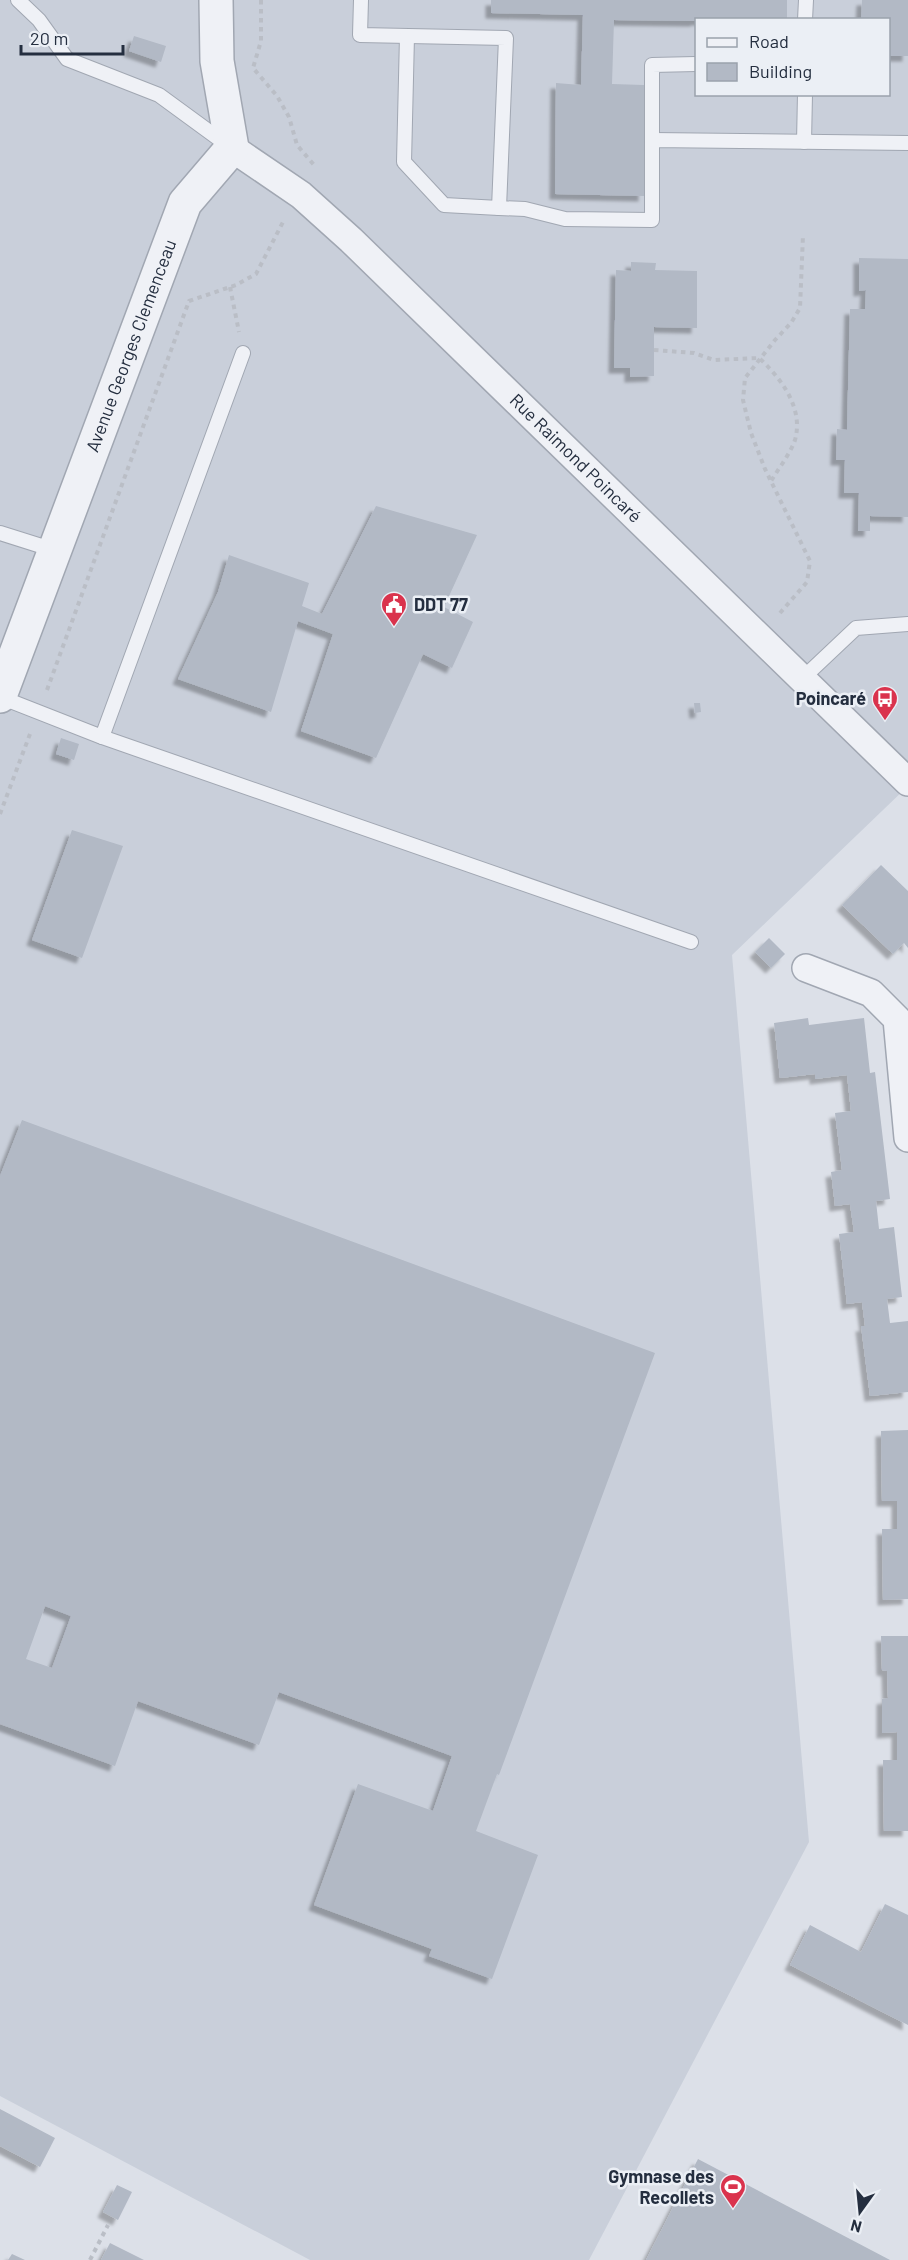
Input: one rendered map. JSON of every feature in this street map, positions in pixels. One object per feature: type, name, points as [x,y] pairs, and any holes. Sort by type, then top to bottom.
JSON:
[{"type":"street","points":[[216,0],[218,61],[232,148]]},
{"type":"street","name":"Rue Raimond Poincaré","points":[[232,148],[301,195],[351,240],[908,782]]},
{"type":"street","name":"Avenue Georges Clemenceau","points":[[0,697],[185,204],[232,148]]},
{"type":"street","points":[[806,968],[871,993],[897,1019],[908,1138]]},
{"type":"lane","points":[[18,0],[39,20],[67,59],[159,95],[232,148]]},
{"type":"lane","points":[[361,0],[360,35],[506,38],[499,208]]},
{"type":"lane","points":[[805,18],[806,0]]},
{"type":"lane","points":[[407,36],[404,162],[444,205],[525,209],[565,219],[652,220],[652,64],[695,64]]},
{"type":"lane","points":[[804,142],[805,96]]},
{"type":"lane","points":[[652,140],[908,143]]},
{"type":"lane","points":[[102,737],[243,353]]},
{"type":"lane","points":[[0,533],[54,550]]},
{"type":"lane","points":[[803,678],[856,628],[908,624]]},
{"type":"lane","points":[[0,697],[102,737],[691,942]]},
{"type":"path","points":[[0,814],[189,301],[230,287],[256,274],[282,223],[318,171],[309,156],[297,145],[289,117],[277,96],[253,68],[261,41],[261,0]]},
{"type":"path","points":[[780,613],[807,582],[810,561],[771,481],[752,434],[743,400],[745,378],[759,358],[791,323],[800,308],[803,235]]},
{"type":"path","points":[[230,287],[243,353]]},
{"type":"path","points":[[654,350],[694,353],[714,360],[759,358],[774,372],[795,406],[797,420],[795,440],[771,481]]},
{"type":"path","points":[[90,2260],[108,2225]]},
{"type":"shaded area","points":[[0,0],[908,0],[908,786],[732,955],[809,1842],[589,2260],[310,2260],[0,2096]]},
{"type":"building","points":[[491,0],[787,0],[787,18],[695,18],[695,21],[614,20],[612,84],[644,85],[644,196],[555,194],[556,83],[581,85],[583,15],[491,13]]},
{"type":"building","points":[[862,0],[908,0],[908,56],[890,56],[890,18],[861,18]]},
{"type":"building","points":[[134,36],[166,46],[161,62],[129,51]]},
{"type":"building","points":[[859,258],[908,259],[908,517],[870,516],[870,531],[858,531],[859,493],[844,493],[845,460],[836,460],[837,429],[847,430],[850,309],[865,309],[866,290],[859,291]]},
{"type":"building","points":[[631,262],[656,263],[655,270],[697,271],[697,328],[654,327],[654,376],[630,377],[630,368],[614,368],[616,270],[631,271]]},
{"type":"building","name":"DDT 77","points":[[376,506],[477,535],[444,607],[473,622],[452,668],[423,654],[376,758],[301,731],[333,634],[298,621],[271,712],[178,679],[218,592],[229,555],[309,583],[302,606],[322,614]]},
{"type":"building","points":[[694,703],[700,703],[701,712],[695,713]]},
{"type":"building","points":[[61,738],[79,744],[74,760],[56,754]]},
{"type":"building","points":[[72,830],[123,846],[82,958],[32,940]]},
{"type":"building","points":[[881,865],[908,891],[908,948],[904,943],[893,954],[842,905]]},
{"type":"building","points":[[769,938],[785,954],[771,968],[755,952]]},
{"type":"building","points":[[808,1018],[809,1025],[864,1018],[870,1073],[875,1072],[890,1199],[876,1201],[879,1229],[894,1227],[902,1297],[887,1299],[890,1323],[908,1321],[908,1392],[870,1396],[861,1326],[865,1326],[862,1302],[847,1304],[839,1234],[854,1232],[850,1204],[835,1206],[831,1172],[842,1170],[835,1113],[851,1111],[847,1075],[815,1079],[815,1074],[780,1078],[774,1023]]},
{"type":"building","points":[[22,1120],[655,1353],[499,1775],[497,1774],[476,1831],[538,1855],[492,1979],[429,1956],[432,1949],[314,1905],[358,1784],[433,1811],[452,1756],[279,1692],[259,1745],[138,1701],[115,1766],[0,1724],[0,1176]],"holes":[[[45,1606],[71,1616],[52,1668],[26,1659]]]},
{"type":"building","points":[[908,1430],[908,1599],[883,1600],[882,1529],[897,1529],[897,1501],[882,1501],[881,1431]]},
{"type":"building","points":[[881,1636],[908,1636],[908,1831],[884,1831],[883,1760],[897,1760],[897,1732],[882,1733],[882,1699],[888,1698],[887,1671],[882,1670]]},
{"type":"building","points":[[885,1904],[908,1915],[908,2025],[790,1965],[810,1925],[861,1952]]},
{"type":"building","points":[[0,2109],[55,2138],[40,2167],[0,2146]]},
{"type":"building","name":"Gymnase des Recollets","points":[[698,2159],[890,2260],[646,2260]]},
{"type":"building","points":[[117,2185],[132,2192],[118,2220],[103,2212]]},
{"type":"building","points":[[110,2243],[144,2260],[101,2260]]},
{"type":"building","points":[[12,2254],[25,2260],[8,2260]]},
{"type":"place","name":"DDT 77","points":[[394,628]]},
{"type":"place","name":"Poincaré","points":[[885,722]]},
{"type":"place","name":"Gymnase des Recollets","points":[[733,2210]]}]
